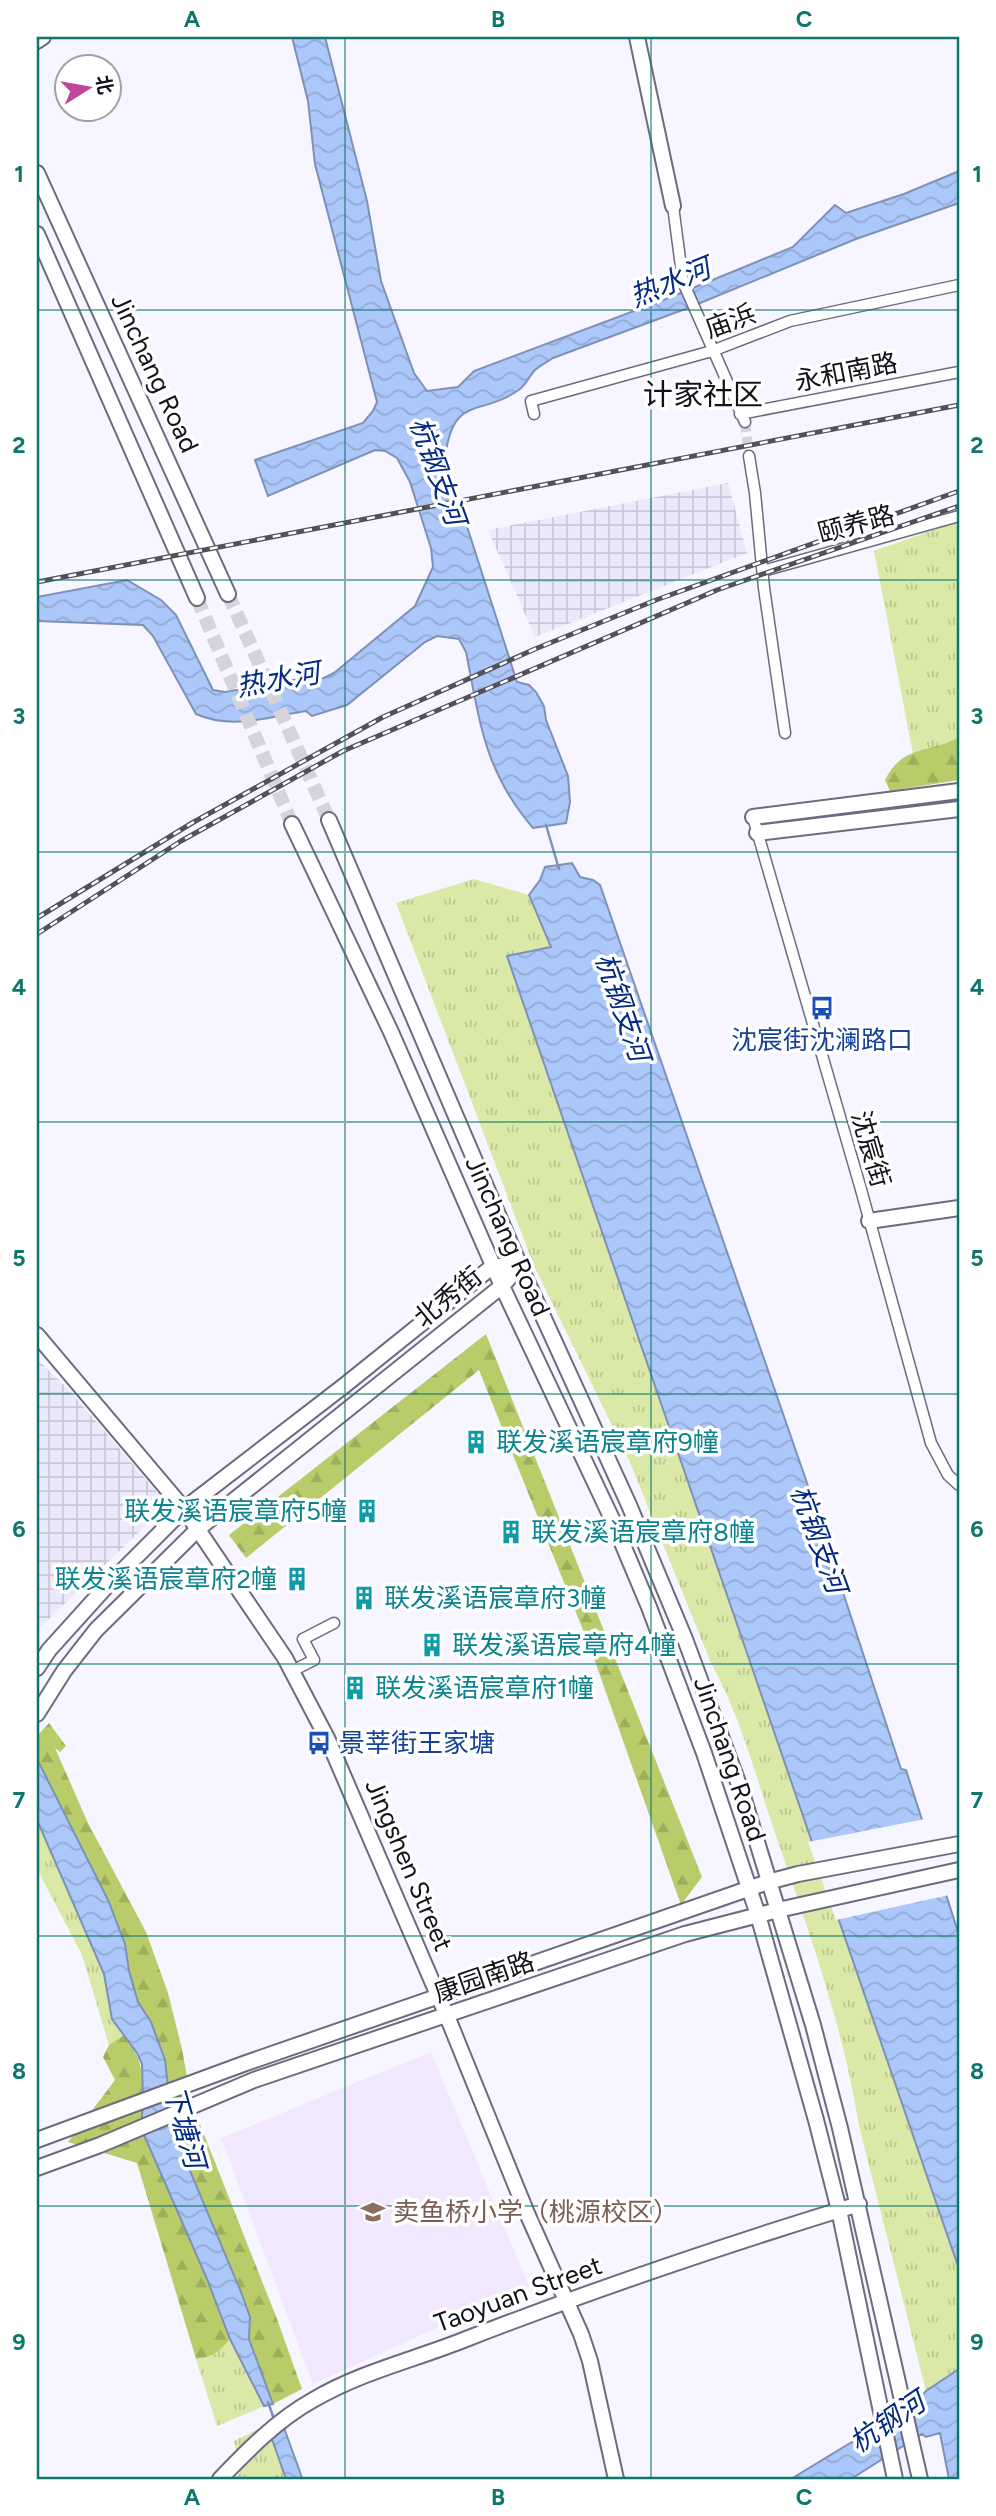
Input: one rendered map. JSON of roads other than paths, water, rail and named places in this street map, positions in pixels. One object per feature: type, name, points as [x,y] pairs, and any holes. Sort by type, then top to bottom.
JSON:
[{"type":"main road","points":[[37,41],[43,37]]},
{"type":"main road","points":[[637,37],[673,206]]},
{"type":"main road","name":"Jinchang Road","points":[[37,173],[228,594]]},
{"type":"main road","name":"Jinchang Road","points":[[37,234],[197,598]]},
{"type":"main road","points":[[753,817],[959,791]]},
{"type":"main road","points":[[757,833],[959,809]]},
{"type":"main road","name":"Jinchang Road","points":[[329,820],[520,1266],[629,1505],[685,1639],[742,1793],[816,2038],[859,2204],[919,2479]]},
{"type":"main road","name":"Jinchang Road","points":[[292,824],[391,1032],[502,1286],[612,1520],[649,1607],[704,1753],[758,1915],[796,2046],[839,2210],[894,2473]]},
{"type":"main road","points":[[869,1221],[959,1208]]},
{"type":"main road","name":"北秀街","points":[[37,1668],[49,1650],[105,1588],[184,1509],[493,1266],[520,1266]]},
{"type":"main road","name":"北秀街","points":[[37,1714],[64,1671],[96,1630],[198,1530],[502,1286],[520,1266]]},
{"type":"main road","name":"Jingshen Street","points":[[37,1335],[184,1509],[242,1591],[292,1671],[328,1740],[447,2016],[590,2361],[616,2479]]},
{"type":"main road","name":"康园南路","points":[[37,2140],[246,2063],[768,1882],[955,1844]]},
{"type":"main road","name":"康园南路","points":[[37,2168],[254,2080],[685,1934],[779,1910],[958,1871]]},
{"type":"main road","points":[[37,2132],[63,2129]]},
{"type":"main road","name":"Taoyuan Street","points":[[220,2479],[282,2420],[312,2400],[371,2371],[431,2352],[566,2300],[859,2204]]},
{"type":"street","points":[[673,206],[683,282],[712,351]]},
{"type":"street","name":"庙浜","points":[[534,414],[531,401],[712,351],[790,321],[959,285]]},
{"type":"street","name":"永和南路","points":[[712,351],[743,418],[959,372]]},
{"type":"street","points":[[749,456],[785,733]]},
{"type":"street","name":"颐养路","points":[[763,571],[959,516]]},
{"type":"street","name":"沈宸街","points":[[753,817],[931,1443],[948,1475],[959,1485]]},
{"type":"street","points":[[292,1671],[314,1660],[303,1639],[334,1623]]},
{"type":"water","points":[[292,37],[325,37],[367,201],[381,281],[414,373],[427,391],[458,387],[474,371],[666,299],[793,247],[835,205],[846,213],[904,194],[959,171],[959,203],[856,239],[688,308],[553,358],[534,371],[520,389],[506,398],[470,410],[454,424],[445,458],[517,682],[529,685],[544,706],[546,720],[568,776],[570,802],[566,823],[533,828],[504,786],[486,745],[466,652],[459,639],[437,636],[425,642],[347,705],[312,716],[306,711],[237,722],[210,719],[196,714],[153,636],[143,625],[37,621],[37,597],[127,580],[161,600],[176,615],[213,690],[225,692],[293,680],[324,678],[334,673],[415,606],[433,567],[431,548],[410,482],[397,458],[385,451],[375,450],[268,496],[255,460],[363,423],[377,402],[315,164],[308,101]]},
{"type":"water","points":[[572,863],[580,877],[600,885],[807,1483],[901,1769],[906,1770],[959,1935],[959,2269],[507,956],[551,947],[529,895],[540,880],[545,867]]},
{"type":"water","points":[[37,1759],[108,1900],[125,1944],[138,2002],[151,2022],[165,2060],[168,2087],[185,2159],[250,2317],[249,2339],[273,2404],[264,2406],[230,2339],[207,2279],[141,2128],[142,2064],[112,2019],[104,1974],[37,1820]]},
{"type":"water","name":"杭钢河","points":[[959,2369],[959,2479],[949,2479],[940,2433],[926,2437],[922,2434],[851,2479],[791,2479],[916,2403],[926,2391]]},
{"type":"water","points":[[280,2417],[302,2479],[286,2479],[267,2425]]},
{"type":"waterway","name":"杭钢支河","points":[[546,825],[559,869]]},
{"type":"waterway","name":"下塘河","points":[[268,2402],[275,2422]]},
{"type":"tunnel","points":[[745,422],[749,456]]},
{"type":"tunnel","points":[[228,594],[329,820]]},
{"type":"tunnel","points":[[197,598],[292,824]]},
{"type":"railway","points":[[37,582],[959,405]]},
{"type":"railway","points":[[37,918],[192,823],[383,717],[535,649],[656,600],[959,491]]},
{"type":"railway","points":[[37,934],[181,841],[343,751],[717,590],[959,506]]},
{"type":"place","name":"沈宸街沈澜路口","points":[[822,1008]]},
{"type":"place","name":"联发溪语宸章府9幢","points":[[476,1442]]},
{"type":"place","name":"联发溪语宸章府5幢","points":[[367,1511]]},
{"type":"place","name":"联发溪语宸章府8幢","points":[[511,1532]]},
{"type":"place","name":"联发溪语宸章府2幢","points":[[297,1579]]},
{"type":"place","name":"联发溪语宸章府3幢","points":[[364,1598]]},
{"type":"place","name":"联发溪语宸章府4幢","points":[[432,1645]]},
{"type":"place","name":"联发溪语宸章府1幢","points":[[355,1688]]},
{"type":"place","name":"景莘街王家塘","points":[[319,1743]]},
{"type":"place","name":"卖鱼桥小学（桃源校区）","points":[[373,2212]]},
{"type":"district","name":"计家社区","points":[[703,395]]},
{"type":"water label","name":"热水河","points":[[670,282]]},
{"type":"water label","name":"热水河","points":[[278,679]]}]
